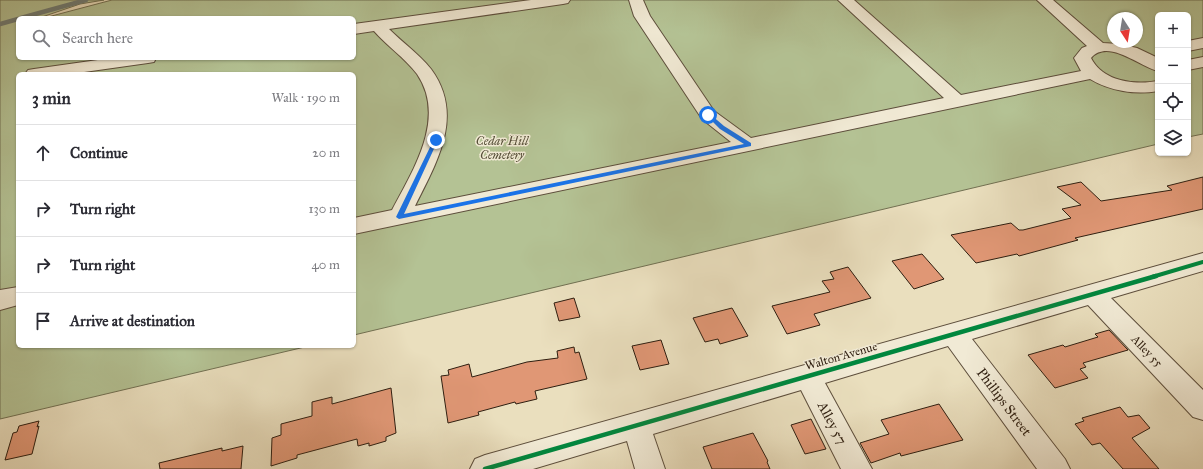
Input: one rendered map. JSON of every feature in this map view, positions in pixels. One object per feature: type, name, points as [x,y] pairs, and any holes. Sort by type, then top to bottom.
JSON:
[{"type":"street","points":[[356,29],[563,0]]},
{"type":"street","points":[[636,0],[642,16],[708,115],[722,127],[749,145]]},
{"type":"street","points":[[845,0],[958,102]]},
{"type":"street","points":[[1044,0],[1099,48]]},
{"type":"street","points":[[378,26],[388,38],[424,72],[437,100],[439,119],[436,140],[399,217]]},
{"type":"street","points":[[1191,45],[1203,43]]},
{"type":"street","points":[[1155,64],[1141,56],[1123,50],[1099,48],[1090,50],[1085,53],[1082,58],[1084,64],[1094,73],[1110,82],[1123,86],[1148,88],[1155,87]]},
{"type":"street","points":[[1141,56],[1155,53]]},
{"type":"street","points":[[48,72],[134,60]]},
{"type":"street","points":[[1191,64],[1203,62]]},
{"type":"street","points":[[356,226],[1094,73]]},
{"type":"street","name":"Walton Avenue","points":[[485,469],[1203,262]]},
{"type":"street","name":"Alley 55","points":[[1092,294],[1203,408]]},
{"type":"street","points":[[0,300],[16,296]]},
{"type":"street","name":"Phillips Street","points":[[953,334],[1055,469]]},
{"type":"street","name":"Alley 57","points":[[807,376],[858,469]]},
{"type":"street","points":[[636,426],[650,469]]},
{"type":"green space","name":"Cedar Hill Cemetery","points":[[0,0],[104,0],[80,4],[45,16],[16,16],[16,60],[356,60],[356,16],[52,16],[112,0],[1203,0],[1203,134],[1191,136],[1191,12],[1155,12],[1155,145],[356,335],[356,72],[16,72],[16,348],[301,348],[0,419]]},
{"type":"building","points":[[1203,177],[1203,209],[1075,238],[1078,240],[1019,256],[1017,254],[976,263],[951,235],[1011,223],[1019,230],[1023,230],[1071,218],[1062,209],[1081,205],[1057,187],[1081,182],[1101,201],[1172,190],[1167,186]]},
{"type":"building","points":[[922,254],[944,279],[914,289],[892,261]]},
{"type":"building","points":[[848,267],[871,298],[814,314],[820,325],[787,334],[772,306],[830,292],[822,281],[834,279],[830,272]]},
{"type":"building","points":[[574,298],[580,317],[559,321],[554,303]]},
{"type":"building","points":[[732,308],[748,336],[720,344],[718,339],[705,342],[693,318]]},
{"type":"building","points":[[1109,330],[1128,350],[1083,363],[1086,367],[1080,369],[1088,378],[1055,388],[1028,355],[1063,345],[1065,347],[1098,337],[1095,334]]},
{"type":"building","points":[[661,340],[669,364],[640,370],[632,346]]},
{"type":"building","points":[[574,347],[575,353],[579,352],[587,379],[535,391],[537,399],[516,404],[515,402],[478,412],[479,415],[448,423],[441,376],[449,375],[448,370],[469,364],[472,377],[527,362],[558,358],[557,351]]},
{"type":"building","points":[[391,388],[396,433],[386,437],[386,441],[369,446],[369,443],[358,446],[357,439],[297,455],[297,458],[271,466],[272,438],[281,435],[281,424],[312,416],[312,402],[332,397],[332,404]]},
{"type":"building","points":[[939,404],[963,440],[901,456],[900,453],[871,463],[860,443],[889,434],[881,420]]},
{"type":"building","points":[[1120,407],[1128,417],[1139,415],[1150,428],[1132,438],[1159,469],[1123,469],[1100,443],[1092,445],[1075,424],[1084,421],[1082,418]]},
{"type":"building","points":[[811,419],[826,449],[805,454],[791,425]]},
{"type":"building","points":[[39,421],[32,454],[5,460],[13,433],[17,432],[19,426]]},
{"type":"building","points":[[753,433],[768,461],[767,462],[770,469],[712,469],[703,447]]},
{"type":"building","points":[[243,446],[241,469],[160,469],[159,463],[222,448],[222,451]]},
{"type":"waterway","points":[[28,16],[86,0]]},
{"type":"waterway","points":[[0,24],[16,20]]},
{"type":"cycle path","points":[[485,469],[1203,262]]},
{"type":"route","points":[[436,140],[399,217],[749,145],[722,127],[708,115]]}]
